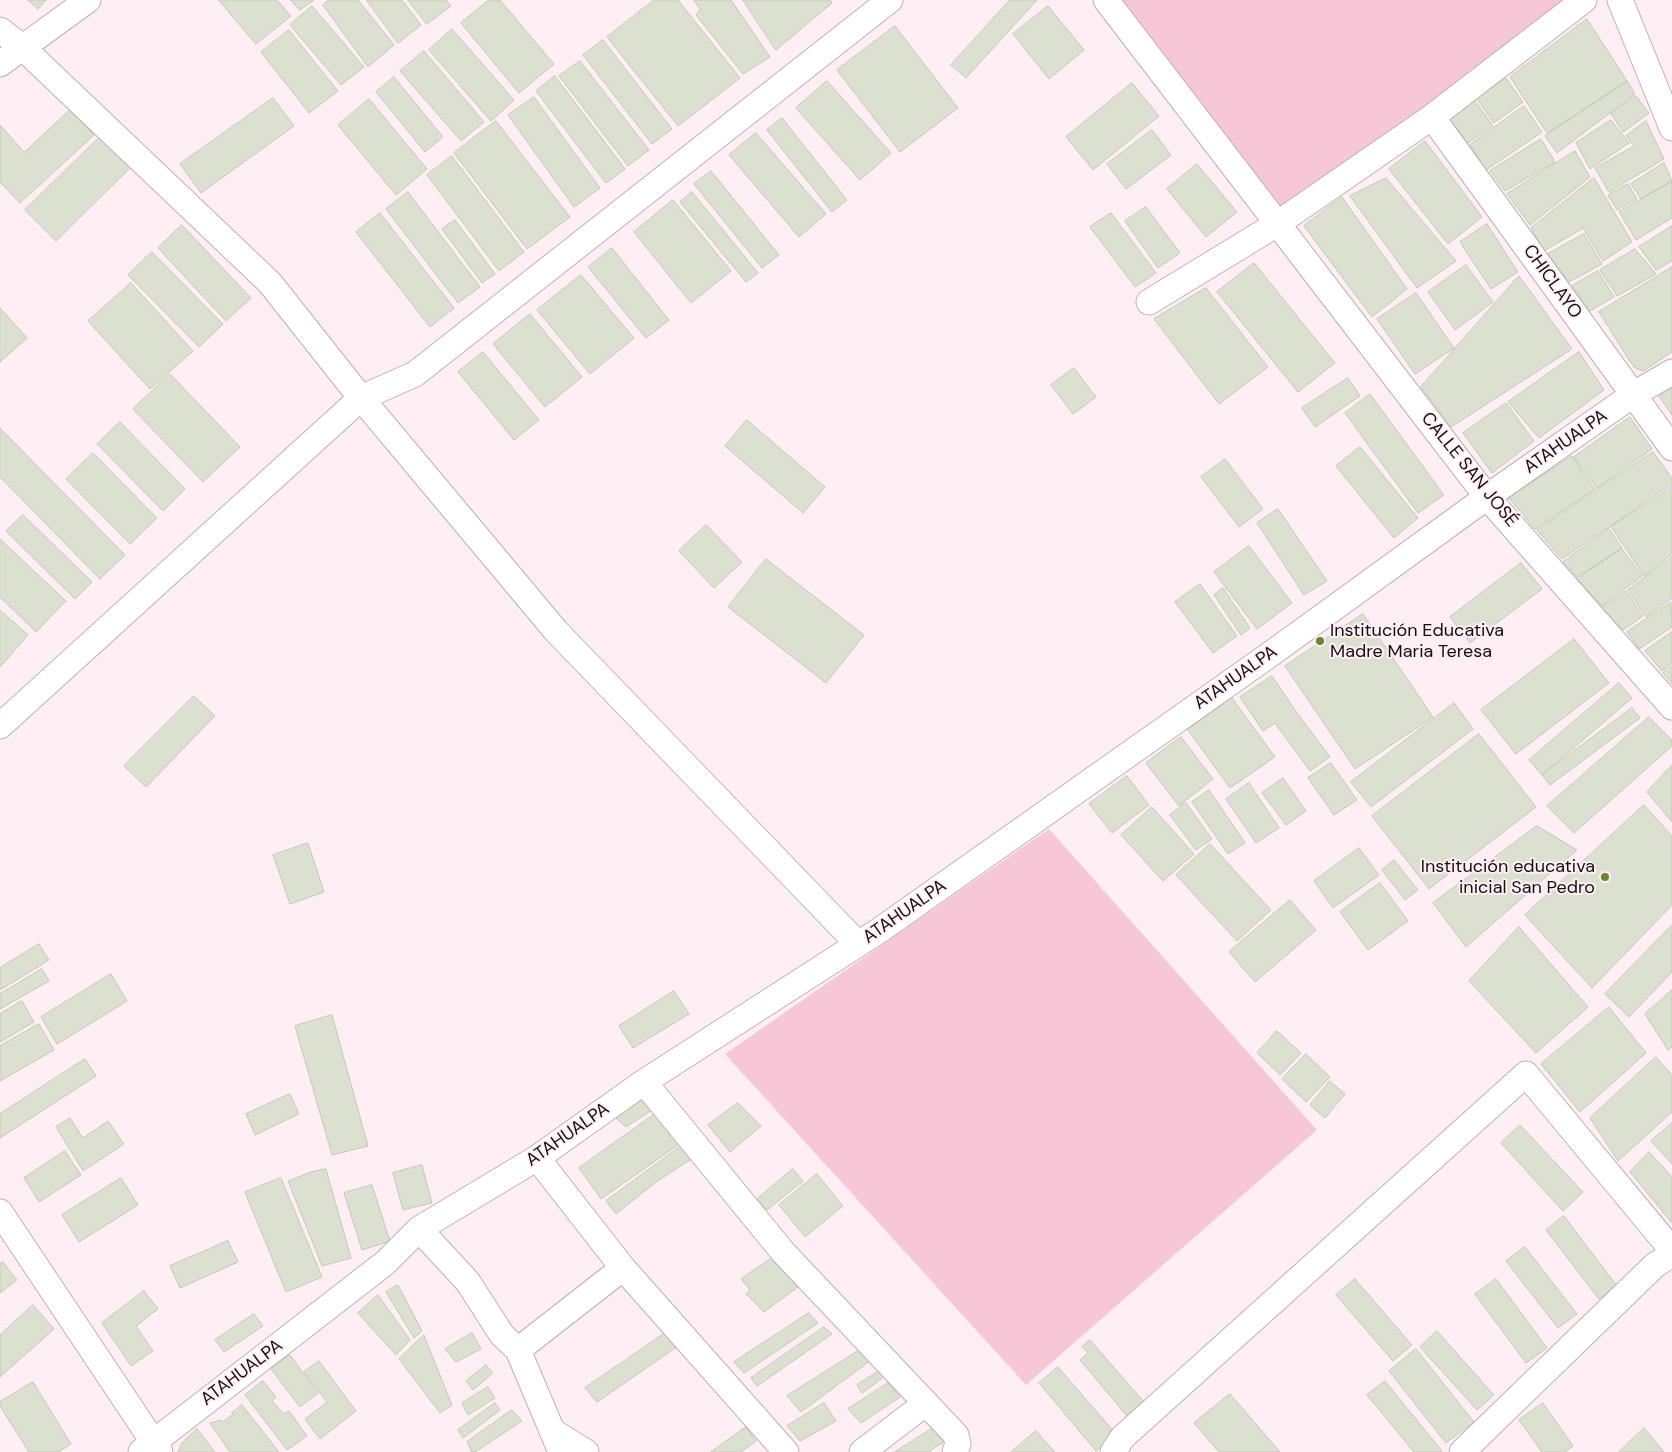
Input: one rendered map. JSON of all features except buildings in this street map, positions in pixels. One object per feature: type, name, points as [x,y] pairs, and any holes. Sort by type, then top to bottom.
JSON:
[{"type":"street","points":[[0,64],[88,0]]},
{"type":"street","points":[[0,726],[360,398],[415,374],[890,0]]},
{"type":"street","name":"CALLE SAN JOSÉ","points":[[1106,0],[1487,497],[1672,707]]},
{"type":"street","points":[[1150,302],[1277,224],[1432,118],[1584,0]]},
{"type":"street","points":[[1620,0],[1672,128]]},
{"type":"street","points":[[0,30],[22,48],[270,284],[360,398],[556,631],[858,944]]},
{"type":"street","name":"CHICLAYO","points":[[1432,118],[1672,448]]},
{"type":"street","name":"ATAHUALPA","points":[[151,1449],[385,1263],[418,1229],[537,1158],[644,1082],[858,944],[1272,653],[1487,497],[1634,394],[1672,372]]},
{"type":"street","points":[[1113,1452],[1123,1437],[1526,1074],[1672,1250]]},
{"type":"street","points":[[644,1082],[783,1252],[956,1434],[958,1444],[955,1452]]},
{"type":"street","points":[[537,1158],[623,1268],[786,1452]]},
{"type":"street","points":[[0,1212],[151,1449]]},
{"type":"street","points":[[418,1229],[468,1282],[502,1336],[518,1350],[556,1442],[586,1452]]},
{"type":"street","points":[[1462,1452],[1654,1266],[1672,1254]]},
{"type":"street","points":[[518,1350],[623,1268]]},
{"type":"street","points":[[862,1452],[926,1403]]},
{"type":"shaded area","points":[[1106,0],[1584,0],[1277,224]]},
{"type":"shaded area","points":[[1049,829],[1317,1130],[1026,1385],[725,1054]]},
{"type":"place","name":"Institución Educativa Madre Maria Teresa","points":[[1320,641]]},
{"type":"place","name":"Institución educativa inicial San Pedro","points":[[1605,877]]}]
